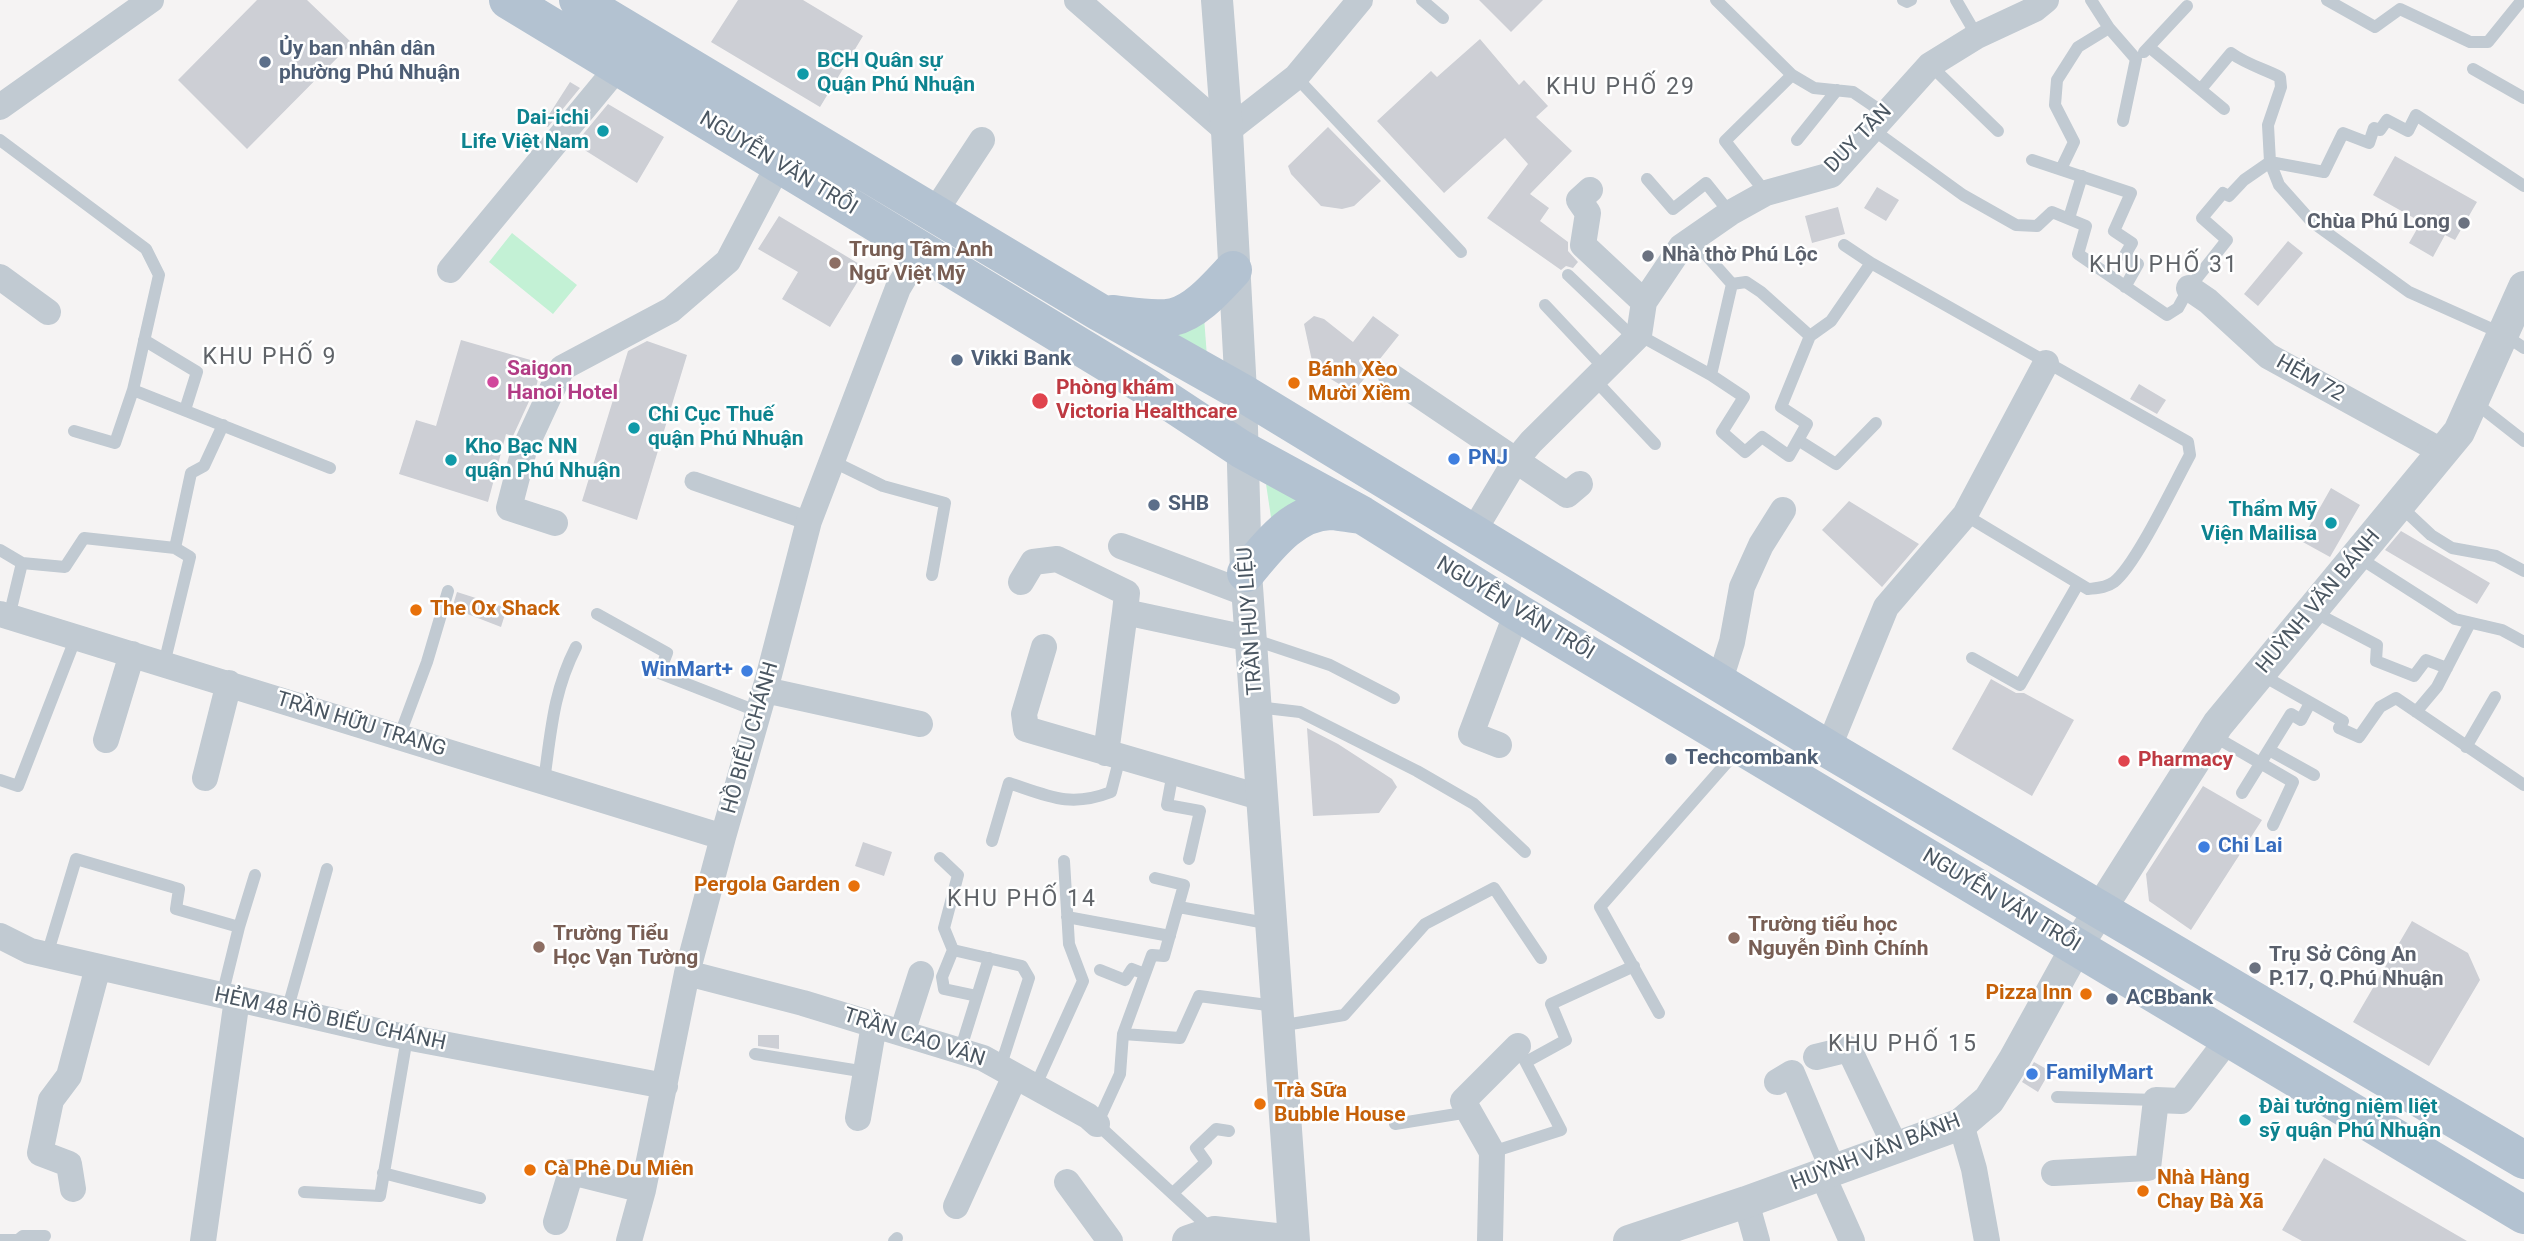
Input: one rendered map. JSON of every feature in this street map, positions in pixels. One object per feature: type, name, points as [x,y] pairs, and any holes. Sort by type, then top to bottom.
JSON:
[{"type":"main road","name":"NGUYỄN VĂN TRỖI","points":[[508,0],[627,52],[934,213],[1099,312],[1241,392],[1828,749],[2524,1160]]},
{"type":"main road","name":"NGUYỄN VĂN TRỖI","points":[[578,0],[627,52],[779,163],[919,251],[1150,389],[1241,449],[1362,515],[1517,611],[2524,1215]]},
{"type":"main road","points":[[1099,312],[1174,317],[1197,305],[1233,271]]},
{"type":"main road","points":[[1247,583],[1274,539],[1292,524],[1312,515],[1331,511],[1362,515]]},
{"type":"street","points":[[0,107],[150,0]]},
{"type":"street","points":[[1077,0],[1227,131],[1296,77],[1360,0]]},
{"type":"street","name":"TRẦN HUY LIỆU","points":[[1217,0],[1241,392],[1247,583],[1294,1241]]},
{"type":"street","name":"DUY TÂN","points":[[1637,337],[1644,302],[1681,247],[1730,213],[1766,193],[1831,175],[1930,65],[1977,36],[2035,9],[2046,0]]},
{"type":"street","points":[[450,270],[627,52]]},
{"type":"street","points":[[934,213],[982,140]]},
{"type":"street","points":[[555,523],[509,508],[524,450],[562,368],[671,310],[728,261],[779,163]]},
{"type":"street","points":[[1590,190],[1579,200],[1588,213],[1583,245],[1644,302]]},
{"type":"street","name":"HỒ BIỂU CHÁNH","points":[[628,1241],[643,1190],[687,973],[809,521],[898,288],[919,251]]},
{"type":"street","points":[[0,277],[48,312]]},
{"type":"street","name":"HẺM 72","points":[[2189,288],[2208,301],[2268,356],[2443,452]]},
{"type":"street","name":"HUỲNH VĂN BÁNH","points":[[1629,1241],[1746,1202],[1961,1124],[1989,1100],[2077,946],[2211,735],[2459,432],[2473,400],[2513,341],[2523,292]]},
{"type":"street","points":[[1473,532],[1516,460],[1531,442],[1637,337]]},
{"type":"street","points":[[1828,749],[1885,607],[1965,514],[2046,363]]},
{"type":"street","points":[[1391,376],[1567,495],[1580,484]]},
{"type":"street","points":[[694,481],[809,521]]},
{"type":"street","points":[[1719,683],[1732,642],[1742,587],[1761,545],[1783,510]]},
{"type":"street","points":[[1121,545],[1247,583]]},
{"type":"street","points":[[1021,582],[1033,562],[1057,559],[1127,593],[1113,755]]},
{"type":"street","points":[[1499,746],[1461,729],[1517,611]]},
{"type":"street","points":[[1125,612],[1251,639]]},
{"type":"street","name":"TRẦN HỮU TRANG","points":[[3,623],[76,637],[723,836]]},
{"type":"street","points":[[1044,646],[1024,714],[1026,729],[1263,798]]},
{"type":"street","points":[[106,740],[132,654]]},
{"type":"street","points":[[205,778],[229,684]]},
{"type":"street","points":[[762,701],[920,724]]},
{"type":"street","name":"HẺM 48 HỒ BIỂU CHÁNH","points":[[0,936],[30,951],[229,998],[407,1038],[665,1086]]},
{"type":"street","points":[[73,1189],[69,1164],[40,1153],[51,1100],[69,1076],[98,967]]},
{"type":"street","name":"TRẦN CAO VÂN","points":[[687,973],[803,1003],[983,1058],[1088,1116],[1097,1124]]},
{"type":"street","points":[[902,1033],[921,974]]},
{"type":"street","points":[[203,1241],[229,998]]},
{"type":"street","points":[[858,1118],[874,1024]]},
{"type":"street","points":[[2054,1173],[2148,1168],[2155,1100],[2181,1101],[2229,1038]]},
{"type":"street","points":[[1816,1057],[1849,1049],[1896,1148]]},
{"type":"street","points":[[1490,1241],[1492,1152],[1463,1101],[1522,1054]]},
{"type":"street","points":[[1777,1082],[1792,1073],[1852,1241]]},
{"type":"street","points":[[956,1206],[1017,1077]]},
{"type":"street","points":[[1961,1124],[1974,1169],[1987,1241]]},
{"type":"street","points":[[556,1223],[571,1172],[643,1190]]},
{"type":"street","points":[[1067,1182],[1110,1241]]},
{"type":"street","points":[[1746,1202],[1757,1241]]},
{"type":"street","points":[[1206,1238],[1294,1241]]},
{"type":"lane","points":[[1422,0],[1443,18]]},
{"type":"lane","points":[[1903,0],[1911,0]]},
{"type":"lane","points":[[1956,0],[1977,36]]},
{"type":"lane","points":[[2091,0],[2109,28],[2136,59]]},
{"type":"lane","points":[[2327,0],[2375,27],[2400,9],[2470,42],[2488,42],[2522,0]]},
{"type":"lane","points":[[1723,2],[1792,75],[1814,88],[1853,92],[1878,121],[1963,195],[2016,225],[2037,226],[2052,212],[2086,226],[2078,254],[2167,315],[2178,308],[2189,288],[2227,240],[2202,218],[2223,193],[2229,196],[2244,180],[2270,162],[2324,172],[2343,133],[2369,143],[2374,128],[2380,130],[2387,120],[2408,131],[2416,115],[2524,186]]},
{"type":"lane","points":[[2123,121],[2136,59],[2187,6]]},
{"type":"lane","points":[[2061,169],[2074,142],[2055,105],[2057,80],[2078,47],[2109,28]]},
{"type":"lane","points":[[2149,47],[2224,109]]},
{"type":"lane","points":[[2201,89],[2231,53],[2242,61],[2257,65],[2280,77],[2280,87],[2267,125],[2270,162],[2279,185],[2312,222],[2409,292],[2513,341]]},
{"type":"lane","points":[[1930,65],[1998,131]]},
{"type":"lane","points":[[2473,69],[2524,98]]},
{"type":"lane","points":[[1766,193],[1725,141],[1792,75]]},
{"type":"lane","points":[[1296,77],[1461,252]]},
{"type":"lane","points":[[1797,140],[1837,90]]},
{"type":"lane","points":[[0,140],[146,249],[159,275],[133,390],[115,443],[74,431]]},
{"type":"lane","points":[[2032,160],[2131,193],[2114,231],[2132,243],[2125,255],[2138,264],[2125,287]]},
{"type":"lane","points":[[2069,218],[2082,176]]},
{"type":"lane","points":[[1647,179],[1673,209],[1706,183],[1730,213]]},
{"type":"lane","points":[[1692,239],[1732,284]]},
{"type":"lane","points":[[1844,245],[1871,263],[2188,442],[2190,455],[2128,567],[2113,582],[2102,588],[2088,589],[2078,584],[1965,514]]},
{"type":"lane","points":[[1568,275],[1637,337],[1711,375],[1744,397],[1722,432],[1745,452],[1762,437],[1789,456],[1807,424],[1781,407],[1810,337],[1831,321],[1871,263]]},
{"type":"lane","points":[[1732,284],[1746,282],[1761,292],[1810,337]]},
{"type":"lane","points":[[1711,375],[1732,284]]},
{"type":"lane","points":[[1545,305],[1655,444]]},
{"type":"lane","points":[[144,340],[197,372],[185,410]]},
{"type":"lane","points":[[133,390],[330,468]]},
{"type":"lane","points":[[2473,400],[2524,441]]},
{"type":"lane","points":[[1798,440],[1836,464],[1876,423]]},
{"type":"lane","points":[[175,548],[191,473],[204,466],[223,425]]},
{"type":"lane","points":[[832,461],[883,486],[945,503],[932,575]]},
{"type":"lane","points":[[2399,505],[2431,535],[2452,548],[2496,556],[2524,571]]},
{"type":"lane","points":[[0,550],[22,563],[65,567],[84,538],[175,548],[190,557],[164,664]]},
{"type":"lane","points":[[2357,556],[2455,620],[2502,630],[2524,642]]},
{"type":"lane","points":[[3,623],[22,563]]},
{"type":"lane","points":[[1972,658],[2020,685],[2078,584]]},
{"type":"lane","points":[[399,737],[428,662],[448,591]]},
{"type":"lane","points":[[2312,611],[2377,645],[2376,661],[2414,676],[2426,660],[2447,668]]},
{"type":"lane","points":[[597,614],[667,653],[659,673],[762,701]]},
{"type":"lane","points":[[2416,712],[2437,687],[2470,623]]},
{"type":"lane","points":[[0,780],[18,786],[76,637]]},
{"type":"lane","points":[[1251,639],[1330,665],[1394,698]]},
{"type":"lane","points":[[544,781],[557,692],[576,647]]},
{"type":"lane","points":[[2259,674],[2343,721],[2339,728],[2359,737],[2379,706],[2396,698],[2524,785]]},
{"type":"lane","points":[[2466,747],[2496,697]]},
{"type":"lane","points":[[2242,793],[2291,715],[2301,720],[2310,703]]},
{"type":"lane","points":[[1256,707],[1300,712],[1417,771],[1474,804],[1525,852]]},
{"type":"lane","points":[[2211,735],[2294,782],[2273,825]]},
{"type":"lane","points":[[1659,1013],[1600,907],[1742,745]]},
{"type":"lane","points":[[2269,750],[2314,775]]},
{"type":"lane","points":[[992,841],[1009,783],[1061,800],[1092,800],[1111,792],[1113,755]]},
{"type":"lane","points":[[1173,772],[1167,805],[1200,811],[1189,859]]},
{"type":"lane","points":[[940,858],[958,875],[944,928],[953,950],[942,977],[944,989],[977,996]]},
{"type":"lane","points":[[47,955],[76,859],[180,889],[176,909],[239,927]]},
{"type":"lane","points":[[1017,1077],[1083,981],[1069,944],[1064,861]]},
{"type":"lane","points":[[287,1011],[327,869]]},
{"type":"lane","points":[[229,998],[239,927],[255,875]]},
{"type":"lane","points":[[1097,1124],[1120,1074],[1123,1034],[1152,955],[1164,956],[1179,907],[1184,885],[1154,878]]},
{"type":"lane","points":[[1123,1034],[1181,1038],[1199,996],[1278,1016],[1344,1015],[1425,924],[1494,888],[1541,958]]},
{"type":"lane","points":[[1179,907],[1272,924]]},
{"type":"lane","points":[[1067,917],[1170,936]]},
{"type":"lane","points":[[953,950],[1023,966],[1029,978],[1017,1077]]},
{"type":"lane","points":[[960,1051],[989,958]]},
{"type":"lane","points":[[1492,1152],[1560,1130],[1522,1054],[1566,1040],[1551,1004],[1634,966]]},
{"type":"lane","points":[[1100,971],[1125,980],[1132,969],[1146,974]]},
{"type":"lane","points":[[304,1192],[380,1196],[407,1038]]},
{"type":"lane","points":[[755,1054],[866,1072]]},
{"type":"lane","points":[[2057,1097],[2155,1100]]},
{"type":"lane","points":[[1395,1124],[1470,1112]]},
{"type":"lane","name":"TRẦN CAO VÂN","points":[[1097,1124],[1173,1193],[1206,1238]]},
{"type":"lane","points":[[1173,1193],[1206,1162],[1196,1148],[1216,1129],[1229,1131]]},
{"type":"lane","points":[[383,1173],[480,1198]]},
{"type":"lane","points":[[0,1240],[45,1236]]},
{"type":"green space","points":[[512,233],[577,285],[553,314],[489,262]]},
{"type":"green space","points":[[1204,317],[1207,357],[1170,334]]},
{"type":"green space","points":[[1266,484],[1305,504],[1272,524]]},
{"type":"building","name":"Ủy ban nhân dân phường Phú Nhuận","points":[[257,0],[307,0],[352,43],[247,149],[178,80]]},
{"type":"building","name":"BCH Quân sự Quận Phú Nhuận","points":[[738,0],[803,0],[863,36],[820,107],[711,42]]},
{"type":"building","points":[[1479,0],[1543,0],[1511,32]]},
{"type":"building","points":[[1480,39],[1519,85],[1524,80],[1548,106],[1536,117],[1572,151],[1530,194],[1549,208],[1540,221],[1568,242],[1568,251],[1578,262],[1573,268],[1566,266],[1561,270],[1487,218],[1528,164],[1505,138],[1444,193],[1377,121],[1431,71],[1437,77]]},
{"type":"building","points":[[570,82],[580,88],[548,127],[543,124]]},
{"type":"building","name":"Dai-ichi Life Việt Nam","points":[[608,104],[664,137],[637,183],[575,144]]},
{"type":"building","points":[[1328,127],[1381,181],[1354,206],[1342,209],[1321,206],[1291,174],[1288,166]]},
{"type":"building","points":[[2395,156],[2477,202],[2455,240],[2445,235],[2433,257],[2409,243],[2421,222],[2373,195]]},
{"type":"building","points":[[1877,187],[1899,200],[1886,221],[1864,208]]},
{"type":"building","points":[[1838,207],[1845,234],[1812,243],[1805,216]]},
{"type":"building","points":[[779,216],[866,268],[830,327],[782,299],[798,272],[758,249]]},
{"type":"building","points":[[2288,241],[2303,253],[2258,306],[2244,294]]},
{"type":"building","points":[[1314,316],[1324,319],[1353,342],[1373,316],[1399,335],[1356,389],[1344,387],[1321,373],[1312,361],[1304,324]]},
{"type":"building","points":[[461,340],[541,363],[537,384],[513,436],[506,434],[488,502],[399,474],[416,420],[436,426]]},
{"type":"building","name":"Chi Cục Thuế quận Phú Nhuận","points":[[647,341],[687,355],[637,520],[582,501],[628,351]]},
{"type":"building","points":[[2139,384],[2166,400],[2157,414],[2130,399]]},
{"type":"building","name":"Thẩm Mỹ Viện Mailisa","points":[[2331,488],[2360,505],[2330,557],[2301,541]]},
{"type":"building","points":[[1849,501],[1919,544],[1882,587],[1822,530]]},
{"type":"building","points":[[2401,531],[2490,583],[2477,604],[2385,550]]},
{"type":"building","points":[[457,592],[507,608],[501,627],[452,608]]},
{"type":"building","points":[[1991,679],[2074,720],[2032,796],[1952,749]]},
{"type":"building","points":[[1307,728],[1338,744],[1392,779],[1397,787],[1379,813],[1313,816]]},
{"type":"building","name":"Chi Lai","points":[[2203,786],[2262,820],[2191,930],[2149,901],[2146,874]]},
{"type":"building","points":[[863,842],[892,852],[884,876],[855,866]]},
{"type":"building","points":[[2412,921],[2468,953],[2480,980],[2429,1066],[2353,1022]]},
{"type":"building","points":[[758,1035],[779,1035],[779,1049],[758,1046]]},
{"type":"building","name":"FamilyMart","points":[[2034,1062],[2050,1071],[2038,1092],[2022,1082]]},
{"type":"building","points":[[2324,1158],[2467,1241],[2302,1241],[2282,1230]]},
{"type":"place","name":"Ủy ban nhân dân phường Phú Nhuận","points":[[265,62]]},
{"type":"place","name":"BCH Quân sự Quận Phú Nhuận","points":[[803,74]]},
{"type":"place","name":"Dai-ichi Life Việt Nam","points":[[603,131]]},
{"type":"place","name":"Chùa Phú Long","points":[[2464,223]]},
{"type":"place","name":"Nhà thờ Phú Lộc","points":[[1648,256]]},
{"type":"place","name":"Trung Tâm Anh Ngữ Việt Mỹ","points":[[835,263]]},
{"type":"place","name":"Vikki Bank","points":[[957,360]]},
{"type":"place","name":"Saigon Hanoi Hotel","points":[[493,382]]},
{"type":"place","name":"Bánh Xèo Mười Xiềm","points":[[1294,383]]},
{"type":"place","name":"Phòng khám Victoria Healthcare","points":[[1040,401]]},
{"type":"place","name":"Chi Cục Thuế quận Phú Nhuận","points":[[634,428]]},
{"type":"place","name":"PNJ","points":[[1454,459]]},
{"type":"place","name":"Kho Bạc NN quận Phú Nhuận","points":[[451,460]]},
{"type":"place","name":"SHB","points":[[1154,505]]},
{"type":"place","name":"Thẩm Mỹ Viện Mailisa","points":[[2331,523]]},
{"type":"place","name":"The Ox Shack","points":[[416,610]]},
{"type":"place","name":"WinMart+","points":[[747,671]]},
{"type":"place","name":"Techcombank","points":[[1671,759]]},
{"type":"place","name":"Pharmacy","points":[[2124,761]]},
{"type":"place","name":"Chi Lai","points":[[2204,847]]},
{"type":"place","name":"Pergola Garden","points":[[854,886]]},
{"type":"place","name":"Trường tiểu học Nguyễn Đình Chính","points":[[1734,938]]},
{"type":"place","name":"Trường Tiểu Học Vạn Tường","points":[[539,947]]},
{"type":"place","name":"Trụ Sở Công An P.17, Q.Phú Nhuận","points":[[2255,968]]},
{"type":"place","name":"Pizza Inn","points":[[2086,994]]},
{"type":"place","name":"ACBbank","points":[[2112,999]]},
{"type":"place","name":"FamilyMart","points":[[2032,1074]]},
{"type":"place","name":"Trà Sữa Bubble House","points":[[1260,1104]]},
{"type":"place","name":"Đài tưởng niệm liệt sỹ quận Phú Nhuận","points":[[2245,1120]]},
{"type":"place","name":"Cà Phê Du Miên","points":[[530,1170]]},
{"type":"place","name":"Nhà Hàng Chay Bà Xã","points":[[2143,1191]]},
{"type":"district","name":"KHU PHỐ 29","points":[[1621,88]]},
{"type":"district","name":"KHU PHỐ 31","points":[[2164,266]]},
{"type":"district","name":"KHU PHỐ 9","points":[[270,358]]},
{"type":"district","name":"KHU PHỐ 14","points":[[1022,900]]},
{"type":"district","name":"KHU PHỐ 15","points":[[1903,1045]]}]
